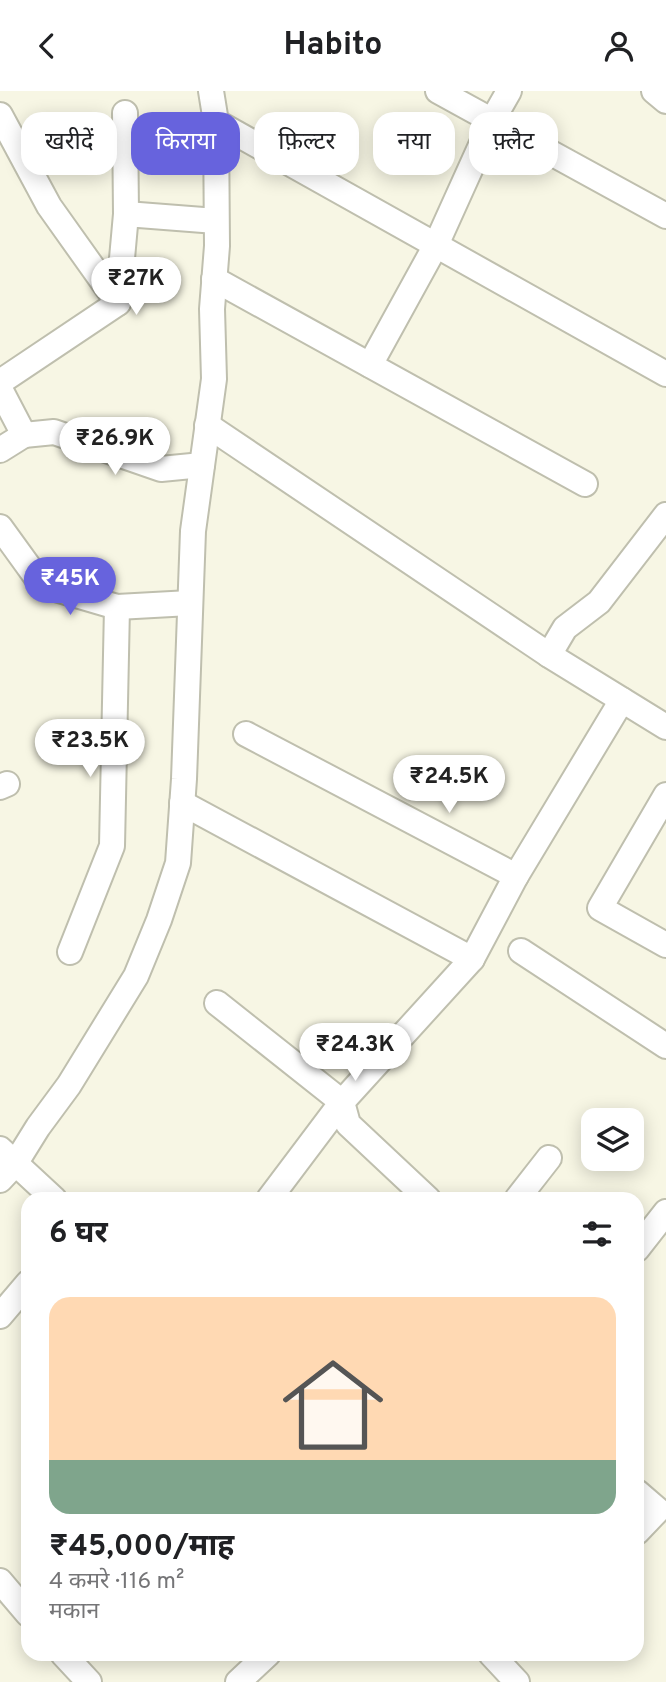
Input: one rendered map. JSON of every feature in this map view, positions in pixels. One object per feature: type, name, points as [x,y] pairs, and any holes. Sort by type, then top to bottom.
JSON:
[{"type":"street","points":[[211,91],[214,112]]},
{"type":"street","points":[[438,91],[476,112]]},
{"type":"street","points":[[497,112],[509,91]]},
{"type":"street","points":[[654,91],[666,100]]},
{"type":"street","points":[[118,303],[126,214],[125,113]]},
{"type":"street","points":[[0,115],[49,206],[118,303]]},
{"type":"street","points":[[240,135],[666,375]]},
{"type":"street","points":[[558,157],[666,216]]},
{"type":"street","points":[[370,365],[436,245],[469,172]]},
{"type":"street","points":[[44,1192],[5,1164],[38,1128],[69,1086],[136,976],[178,863],[193,531],[214,379],[212,309],[216,175]]},
{"type":"street","points":[[126,214],[216,221]]},
{"type":"street","points":[[214,279],[585,484]]},
{"type":"street","points":[[0,382],[118,303]]},
{"type":"street","points":[[0,389],[24,435]]},
{"type":"street","points":[[207,425],[549,655],[666,727]]},
{"type":"street","points":[[0,450],[24,435],[54,432],[161,469],[202,465]]},
{"type":"street","points":[[549,655],[565,628],[599,602],[666,515]]},
{"type":"street","points":[[0,527],[42,585],[117,607],[190,603]]},
{"type":"street","points":[[70,952],[112,846],[117,607]]},
{"type":"street","points":[[274,1192],[342,1102],[472,960],[516,876],[622,700]]},
{"type":"street","points":[[246,734],[516,876]]},
{"type":"street","points":[[666,795],[600,908],[666,945]]},
{"type":"street","points":[[182,803],[472,960]]},
{"type":"street","points":[[521,951],[666,1046]]},
{"type":"street","points":[[217,1003],[342,1102],[348,1124],[421,1192]]},
{"type":"street","points":[[523,1192],[549,1159]]},
{"type":"street","points":[[644,1240],[666,1212]]},
{"type":"street","points":[[0,1316],[21,1291]]},
{"type":"street","points":[[644,1496],[662,1505],[644,1524]]},
{"type":"street","points":[[0,1581],[21,1606]]},
{"type":"street","points":[[70,1661],[89,1682]]},
{"type":"street","points":[[238,1682],[260,1661]]}]
